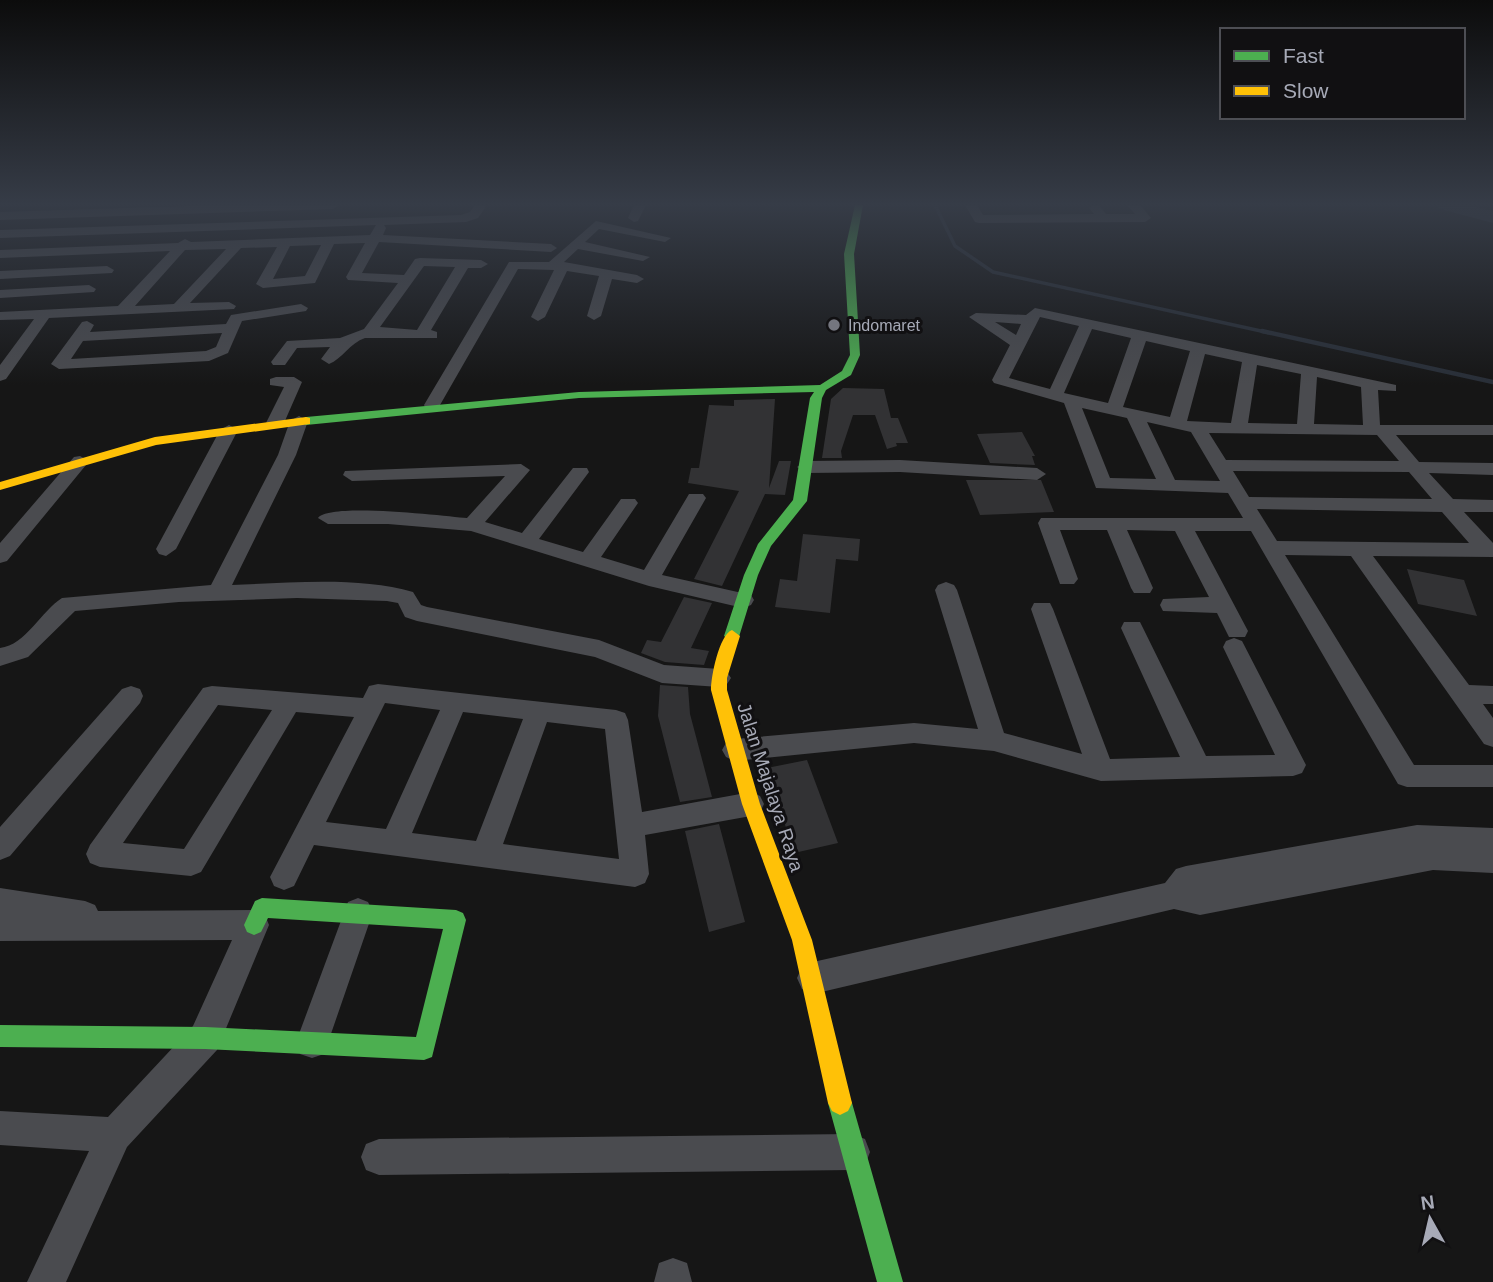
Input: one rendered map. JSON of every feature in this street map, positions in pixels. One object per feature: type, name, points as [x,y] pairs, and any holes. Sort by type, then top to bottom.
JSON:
[{"type":"street","points":[[67,313],[112,265]]},
{"type":"street","points":[[122,311],[165,265]]},
{"type":"street","points":[[178,308],[218,265]]},
{"type":"street","points":[[257,313],[263,284],[273,265]]},
{"type":"street","points":[[263,284],[310,280],[318,265]]},
{"type":"street","points":[[360,265],[353,278],[408,279]]},
{"type":"street","points":[[372,279],[378,265]]},
{"type":"street","points":[[370,331],[418,265]]},
{"type":"street","points":[[279,362],[292,344],[339,342],[370,331],[426,335],[463,265]]},
{"type":"street","points":[[509,265],[557,266],[637,279]]},
{"type":"street","points":[[432,405],[514,265]]},
{"type":"street","points":[[0,486],[155,441],[432,405],[579,395],[822,388],[847,373],[855,355],[850,265]]},
{"type":"street","points":[[538,317],[557,266]]},
{"type":"street","points":[[0,275],[107,270]]},
{"type":"street","points":[[594,316],[607,274]]},
{"type":"street","points":[[0,294],[89,289]]},
{"type":"street","points":[[0,316],[229,306]]},
{"type":"street","points":[[229,328],[82,331],[59,364],[209,356],[223,350],[229,328],[236,318],[300,308]]},
{"type":"street","points":[[1390,388],[1035,313],[1000,380],[1113,412],[1197,428],[1493,430]]},
{"type":"street","points":[[0,376],[45,314]]},
{"type":"street","points":[[958,315],[1031,320]]},
{"type":"street","points":[[976,317],[1019,344]]},
{"type":"street","points":[[1087,324],[1063,398],[1103,484],[1168,485],[1238,495],[1493,506]]},
{"type":"street","points":[[1113,412],[1140,335]]},
{"type":"street","points":[[329,359],[339,342]]},
{"type":"street","points":[[1177,424],[1199,348]]},
{"type":"street","points":[[1239,427],[1250,359]]},
{"type":"street","points":[[1305,428],[1309,371]]},
{"type":"street","points":[[275,424],[294,382],[276,382]]},
{"type":"street","points":[[1368,383],[1377,430],[1490,550]]},
{"type":"street","name":"Jalan Majalaya Raya","points":[[822,388],[814,405],[800,501],[765,544],[743,600],[719,678],[721,706],[751,804],[802,940],[852,1152],[890,1282]]},
{"type":"street","points":[[1135,416],[1168,485]]},
{"type":"street","points":[[218,592],[287,455],[299,421]]},
{"type":"street","points":[[1197,428],[1407,776],[1493,776]]},
{"type":"street","points":[[166,548],[229,430]]},
{"type":"street","points":[[0,556],[80,461]]},
{"type":"street","points":[[1220,465],[1493,469]]},
{"type":"street","points":[[806,467],[900,466],[1037,474]]},
{"type":"street","points":[[352,475],[521,470],[472,525]]},
{"type":"street","points":[[526,542],[580,472]]},
{"type":"street","points":[[649,579],[696,498]]},
{"type":"street","points":[[588,560],[628,503]]},
{"type":"street","points":[[328,518],[388,518],[472,525],[649,579],[743,600]]},
{"type":"street","points":[[1067,579],[1048,523],[1257,526]]},
{"type":"street","points":[[1114,524],[1142,587]]},
{"type":"street","points":[[736,750],[914,733],[994,740],[1101,770],[1293,765],[1223,605],[1182,525]]},
{"type":"street","points":[[1271,548],[1490,550]]},
{"type":"street","points":[[1357,549],[1493,737]]},
{"type":"street","points":[[0,657],[17,654],[58,611],[70,604],[218,592],[297,590],[387,593],[405,597],[413,611],[425,615],[599,649],[662,674],[719,678]]},
{"type":"street","points":[[946,590],[994,740]]},
{"type":"street","points":[[1171,605],[1223,605]]},
{"type":"street","points":[[1042,609],[1101,770]]},
{"type":"street","points":[[1132,628],[1198,767]]},
{"type":"street","points":[[284,877],[378,693],[616,720],[635,874],[307,832]]},
{"type":"street","points":[[1462,694],[1493,695]]},
{"type":"street","points":[[289,703],[191,863],[100,854],[212,695],[368,708]]},
{"type":"street","points":[[0,847],[131,696]]},
{"type":"street","points":[[393,844],[456,701]]},
{"type":"street","points":[[485,855],[538,712]]},
{"type":"street","points":[[630,826],[751,804]]},
{"type":"street","points":[[1174,895],[1186,879],[1417,837],[1493,841]]},
{"type":"street","points":[[813,978],[1174,895],[1200,901],[1433,857],[1493,860]]},
{"type":"street","points":[[0,902],[168,927]]},
{"type":"street","points":[[0,1036],[205,1038],[424,1049],[456,920],[262,908],[205,1038],[115,1135],[46,1282]]},
{"type":"street","points":[[312,1042],[358,912]]},
{"type":"street","points":[[0,926],[254,925]]},
{"type":"street","points":[[0,1128],[115,1135]]},
{"type":"street","points":[[379,1157],[852,1152]]},
{"type":"building","points":[[843,388],[884,389],[891,418],[898,418],[908,443],[896,443],[897,446],[887,449],[875,415],[853,415],[841,451],[842,458],[822,458],[831,399]]},
{"type":"building","points":[[775,399],[769,488],[779,461],[791,461],[785,495],[765,494],[722,586],[694,579],[739,491],[688,483],[691,468],[699,468],[709,405],[734,406],[734,400]]},
{"type":"building","points":[[1022,432],[1035,456],[1032,456],[1035,465],[990,463],[977,434]]},
{"type":"building","points":[[966,480],[1041,480],[1054,512],[980,515]]},
{"type":"building","points":[[803,534],[860,539],[858,561],[836,559],[830,613],[775,607],[780,579],[797,581]]},
{"type":"building","points":[[1407,569],[1464,580],[1477,616],[1418,604]]},
{"type":"building","points":[[684,597],[712,603],[691,648],[709,651],[704,665],[665,662],[641,653],[647,640],[661,642]]},
{"type":"building","points":[[660,685],[688,687],[690,714],[712,797],[680,802],[658,716]]},
{"type":"building","points":[[807,760],[838,843],[794,853],[767,768]]},
{"type":"building","points":[[719,824],[745,922],[709,932],[685,831]]},
{"type":"waterway","points":[[983,265],[993,272],[1270,333]]},
{"type":"waterway","points":[[1262,331],[1493,382]]},
{"type":"traffic: fast","points":[[732,636],[751,575],[765,544],[800,501],[816,398],[822,388],[847,373],[855,355],[850,265]]},
{"type":"traffic: fast","points":[[306,421],[579,395],[822,388]]},
{"type":"traffic: fast","points":[[0,1036],[205,1038],[424,1049],[456,920],[262,908],[254,925]]},
{"type":"traffic: fast","points":[[840,1103],[890,1282]]},
{"type":"traffic: slow","points":[[0,486],[155,441],[306,421]]},
{"type":"traffic: slow","points":[[732,636],[719,678],[719,690],[751,804],[802,940],[840,1103]]},
{"type":"place","name":"Indomaret","points":[[834,325]]}]
